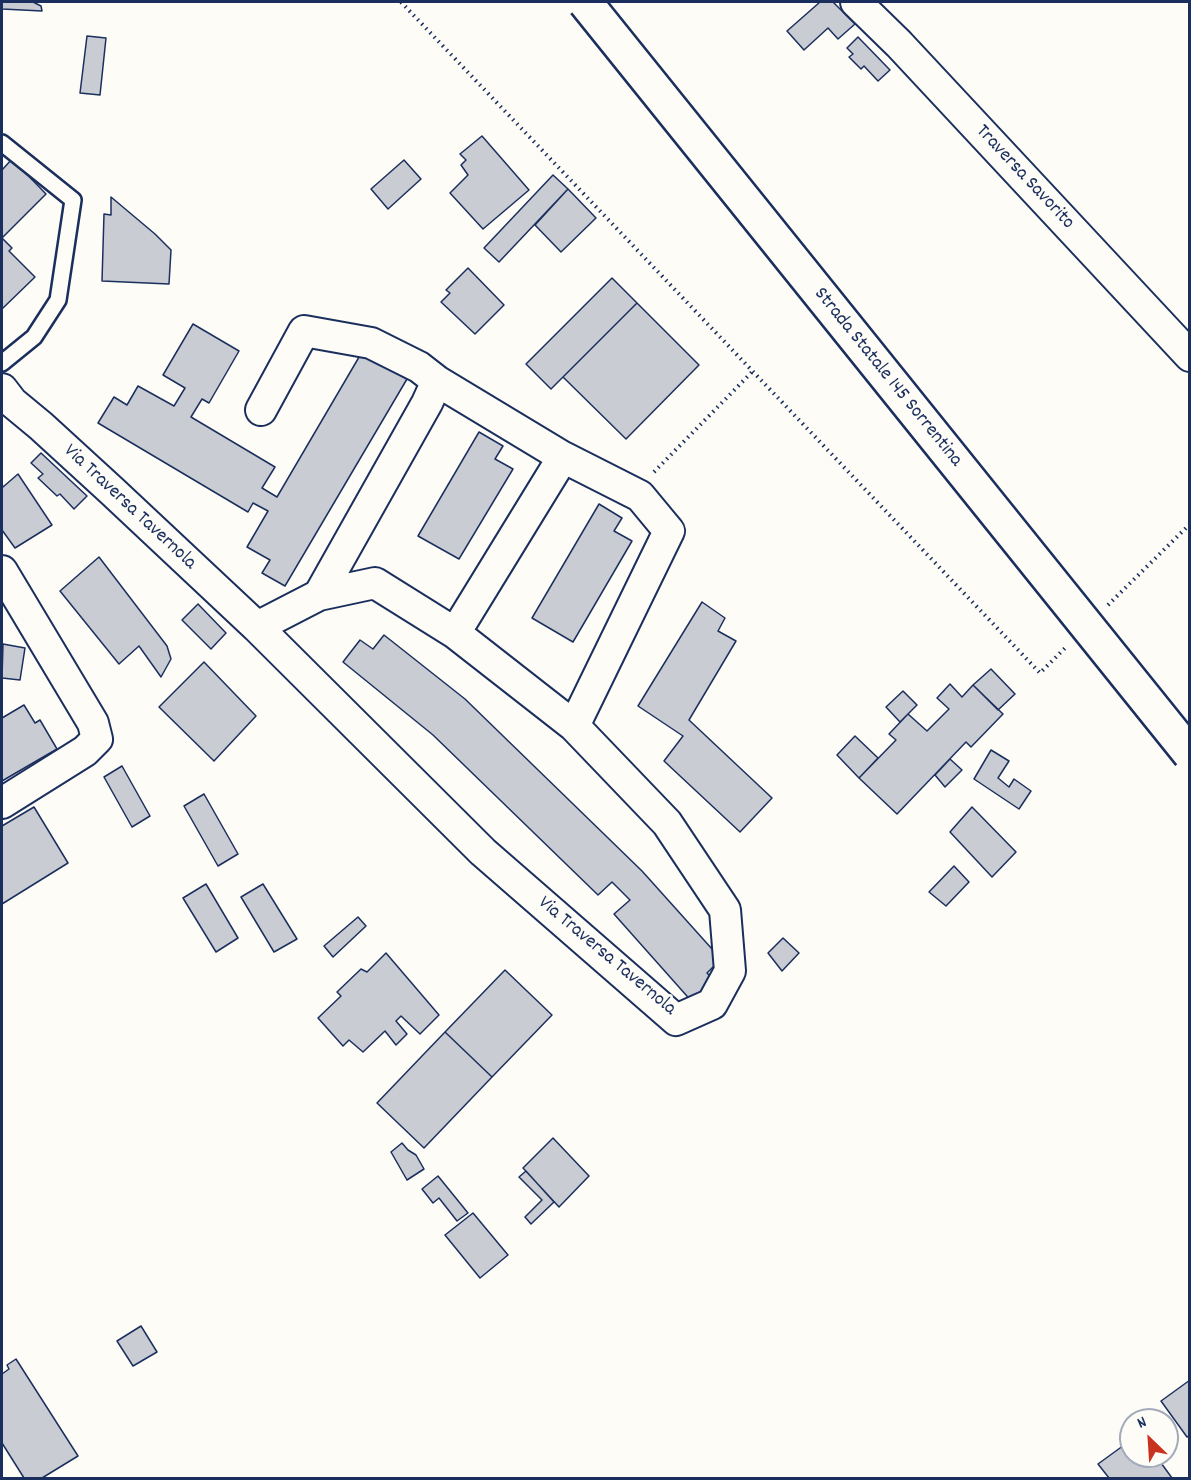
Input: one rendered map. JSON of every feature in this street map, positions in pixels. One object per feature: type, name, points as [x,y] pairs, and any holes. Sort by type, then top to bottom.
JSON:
[{"type":"highway","name":"Strada Statale 145 Sorrentina","points":[[585,2],[1190,754]]},
{"type":"street","name":"Traversa Savorito","points":[[856,2],[899,44],[1190,356]]},
{"type":"street","points":[[261,410],[304,331],[371,343],[420,367],[437,381],[563,458],[640,496],[669,531],[574,726]]},
{"type":"street","points":[[319,595],[428,403],[437,381]]},
{"type":"street","name":"Via Traversa Tavernola","points":[[5,400],[57,440],[257,627],[483,852],[676,1020],[712,1004],[730,971],[725,910],[667,823],[574,726],[455,633],[375,583],[319,595],[257,627]]},
{"type":"street","points":[[455,633],[563,458]]},
{"type":"street","points":[[2,571],[93,723],[97,739],[85,752],[2,803]]},
{"type":"lane","points":[[2,143],[73,200],[58,300],[34,337],[2,363]]},
{"type":"path","points":[[401,2],[1040,673],[1073,640]]},
{"type":"path","points":[[640,496],[657,467],[752,372]]},
{"type":"path","points":[[1107,607],[1190,524]]},
{"type":"building","points":[[2,2],[33,2],[41,6],[42,11],[2,9]]},
{"type":"building","points":[[820,2],[833,2],[855,24],[838,39],[828,28],[804,50],[787,31]]},
{"type":"building","points":[[87,36],[106,38],[100,95],[80,93]]},
{"type":"building","points":[[858,37],[890,70],[878,81],[864,66],[861,69],[849,57],[853,54],[847,48]]},
{"type":"building","points":[[482,136],[529,190],[483,229],[450,193],[468,175],[461,165],[466,160],[460,154]]},
{"type":"building","points":[[12,159],[46,194],[2,238],[2,170]]},
{"type":"building","points":[[404,160],[421,179],[388,209],[371,189]]},
{"type":"building","points":[[553,175],[568,189],[499,262],[484,248]]},
{"type":"building","points":[[568,189],[596,218],[561,252],[535,225]]},
{"type":"building","points":[[111,197],[171,250],[169,284],[102,281],[104,214],[111,215]]},
{"type":"building","points":[[2,238],[12,248],[9,251],[35,277],[2,309]]},
{"type":"building","points":[[468,268],[504,305],[475,334],[441,302],[450,293],[446,290]]},
{"type":"building","points":[[612,278],[637,303],[551,389],[526,364]]},
{"type":"building","points":[[637,303],[699,365],[626,439],[563,377]]},
{"type":"building","points":[[193,324],[239,351],[209,403],[202,399],[191,417],[275,467],[262,488],[277,497],[362,352],[407,379],[285,586],[262,573],[270,560],[247,547],[268,511],[253,503],[248,512],[98,423],[114,397],[127,405],[138,386],[174,406],[185,388],[163,375]]},
{"type":"building","points":[[479,432],[503,446],[495,459],[513,469],[459,559],[418,536]]},
{"type":"building","points":[[41,453],[87,496],[74,509],[60,494],[57,496],[38,478],[43,474],[31,463]]},
{"type":"building","points":[[18,474],[52,525],[15,548],[2,530],[2,484],[3,487]]},
{"type":"building","points":[[599,504],[622,518],[614,531],[632,541],[573,642],[532,618]]},
{"type":"building","points":[[99,557],[167,646],[171,659],[161,677],[139,646],[119,664],[60,591]]},
{"type":"building","points":[[702,602],[725,618],[718,631],[736,641],[689,720],[772,798],[740,832],[664,761],[683,736],[638,706]]},
{"type":"building","points":[[198,604],[226,633],[211,649],[182,620]]},
{"type":"building","points":[[384,635],[465,699],[642,871],[721,959],[707,973],[717,983],[694,1004],[614,914],[630,900],[612,882],[598,895],[433,735],[343,662],[360,640],[373,649]]},
{"type":"building","points":[[3,644],[25,648],[20,680],[2,678]]},
{"type":"building","points":[[204,662],[256,716],[214,761],[159,707]]},
{"type":"building","points":[[991,669],[1015,694],[998,710],[973,685]]},
{"type":"building","points":[[950,684],[962,697],[973,685],[1003,714],[971,747],[966,742],[897,814],[859,778],[896,740],[889,734],[908,714],[927,731],[949,709],[937,698]]},
{"type":"building","points":[[903,691],[917,705],[900,722],[886,707]]},
{"type":"building","points":[[24,705],[35,723],[40,720],[57,749],[2,781],[2,718]]},
{"type":"building","points":[[855,736],[878,758],[859,778],[837,755]]},
{"type":"building","points":[[991,750],[1009,761],[998,778],[1009,787],[1014,779],[1031,791],[1019,809],[974,779]]},
{"type":"building","points":[[950,759],[962,770],[945,787],[935,775]]},
{"type":"building","points":[[122,766],[150,816],[132,827],[104,777]]},
{"type":"building","points":[[204,794],[238,854],[218,866],[184,806]]},
{"type":"building","points":[[34,807],[68,863],[2,904],[2,826]]},
{"type":"building","points":[[972,807],[1016,852],[992,877],[950,832]]},
{"type":"building","points":[[954,866],[969,882],[946,906],[929,892]]},
{"type":"building","points":[[206,884],[238,938],[216,952],[183,898]]},
{"type":"building","points":[[263,884],[297,939],[274,952],[241,897]]},
{"type":"building","points":[[358,917],[366,926],[333,957],[324,946]]},
{"type":"building","points":[[783,938],[799,953],[782,971],[768,953]]},
{"type":"building","points":[[386,953],[439,1015],[420,1034],[401,1016],[396,1021],[407,1034],[396,1045],[385,1031],[363,1052],[349,1040],[343,1046],[318,1018],[341,996],[337,992],[361,969],[367,972]]},
{"type":"building","points":[[505,970],[552,1015],[492,1077],[445,1032]]},
{"type":"building","points":[[445,1032],[492,1077],[424,1148],[377,1103]]},
{"type":"building","points":[[553,1138],[589,1176],[559,1207],[523,1168]]},
{"type":"building","points":[[402,1143],[416,1155],[424,1169],[407,1180],[391,1152]]},
{"type":"building","points":[[526,1171],[554,1202],[531,1224],[525,1217],[542,1200],[519,1177]]},
{"type":"building","points":[[438,1176],[468,1213],[457,1221],[439,1198],[433,1203],[422,1189]]},
{"type":"building","points":[[473,1213],[508,1255],[480,1278],[445,1235]]},
{"type":"building","points":[[141,1326],[157,1352],[133,1366],[117,1341]]},
{"type":"building","points":[[16,1359],[78,1456],[42,1478],[24,1478],[2,1443],[2,1374],[9,1369],[7,1365]]},
{"type":"building","points":[[1190,1380],[1190,1436],[1187,1437],[1179,1426],[1179,1408],[1166,1408],[1161,1401]]},
{"type":"building","points":[[1119,1449],[1119,1468],[1165,1468],[1172,1478],[1109,1478],[1098,1464]]}]
